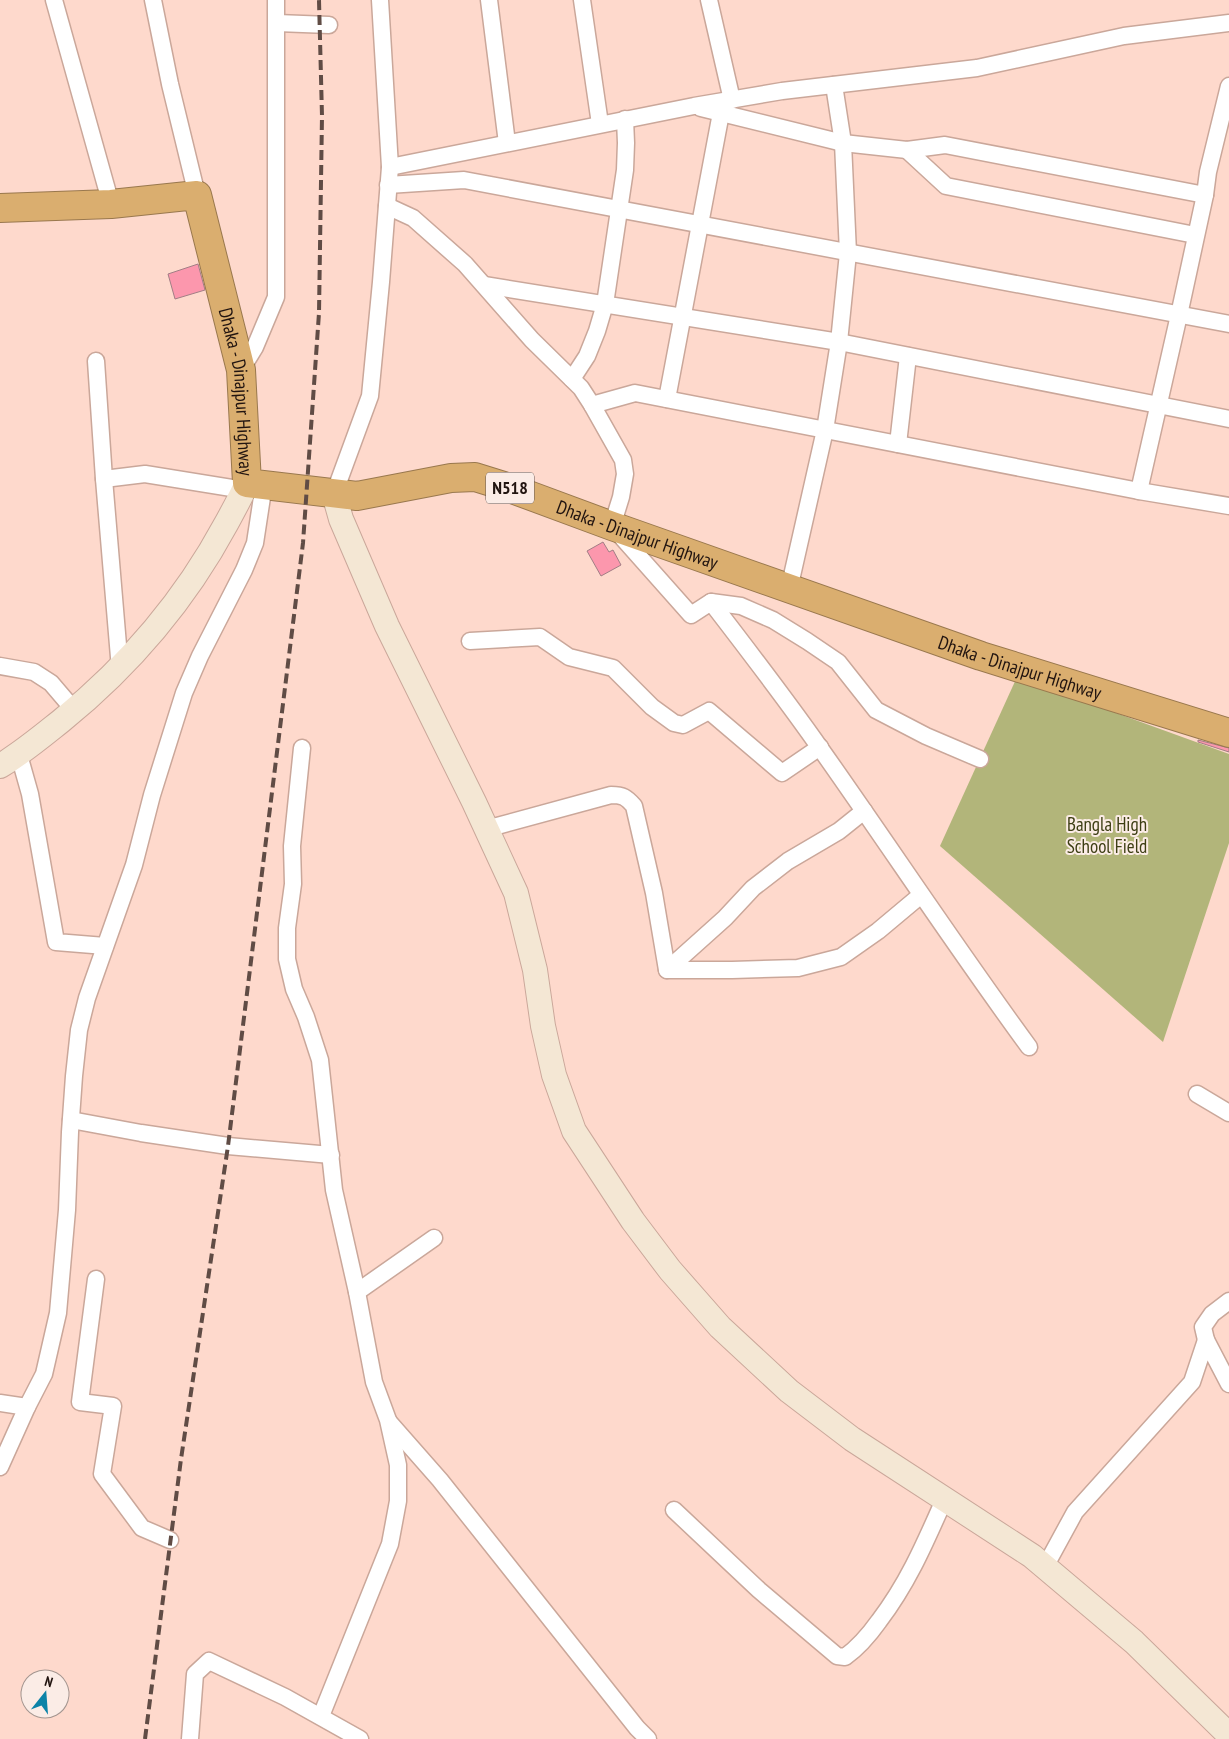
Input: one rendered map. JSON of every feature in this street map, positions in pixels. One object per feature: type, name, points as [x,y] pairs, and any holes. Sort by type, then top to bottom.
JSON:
[{"type":"highway","points":[[0,208],[111,204],[197,195]]},
{"type":"highway","name":"Dhaka - Dinajpur Highway","points":[[197,195],[241,370],[251,486],[357,496],[451,478],[475,477],[981,656],[1229,733]]},
{"type":"street","points":[[54,0],[111,204]]},
{"type":"street","points":[[153,0],[170,84],[197,195]]},
{"type":"street","points":[[241,370],[254,347],[276,297],[276,0]]},
{"type":"street","points":[[380,0],[390,167],[370,396],[334,494],[341,519],[387,626],[516,893],[535,970],[543,1026],[554,1075],[574,1131],[633,1221],[670,1270],[720,1327],[789,1391],[852,1439],[1032,1556],[1134,1642],[1229,1735]]},
{"type":"street","points":[[489,0],[507,143]]},
{"type":"street","points":[[582,0],[600,124]]},
{"type":"street","points":[[709,0],[732,100]]},
{"type":"street","points":[[390,167],[694,106],[782,91],[977,68],[1124,36],[1229,23]]},
{"type":"street","points":[[277,24],[329,24]]},
{"type":"street","points":[[789,589],[825,430],[839,342],[848,253],[843,143],[834,85]]},
{"type":"street","points":[[1139,491],[1205,195],[1208,172],[1228,92]]},
{"type":"street","points":[[694,106],[843,143],[907,150],[945,145],[1205,195]]},
{"type":"street","points":[[667,399],[721,113]]},
{"type":"street","points":[[572,379],[587,356],[605,304],[625,170],[625,119]]},
{"type":"street","points":[[907,150],[946,186],[1195,235]]},
{"type":"street","points":[[388,185],[464,180],[1229,324]]},
{"type":"street","points":[[387,206],[412,218],[465,264],[532,340],[581,388],[623,460],[625,474],[622,497],[612,526],[691,615],[711,602],[741,606],[773,620],[838,662],[876,710],[926,736],[980,759]]},
{"type":"street","points":[[484,285],[839,342],[1229,419]]},
{"type":"street","points":[[898,444],[908,356]]},
{"type":"street","points":[[96,362],[120,669]]},
{"type":"street","points":[[592,405],[635,393],[1139,491],[1229,506]]},
{"type":"street","points":[[104,479],[146,474],[251,486]]},
{"type":"street","points":[[104,946],[56,942],[30,794],[9,760],[74,710],[120,669],[158,627],[210,554],[251,486]]},
{"type":"street","points":[[0,1467],[44,1374],[58,1313],[67,1210],[70,1120],[79,1030],[87,998],[134,866],[154,787],[184,693],[200,656],[244,570],[255,543],[251,486]]},
{"type":"street","points":[[711,602],[820,747],[972,968],[1029,1047]]},
{"type":"street","points":[[470,641],[540,637],[569,657],[613,668],[652,706],[674,723],[683,725],[709,711],[782,773],[820,747]]},
{"type":"street","points":[[0,666],[34,672],[51,683],[74,710]]},
{"type":"street","points":[[302,748],[292,846],[293,884],[287,928],[287,959],[294,989],[306,1017],[320,1060],[334,1190],[357,1292],[374,1382],[388,1420],[398,1465],[398,1501],[390,1544],[321,1716]]},
{"type":"street","points":[[486,829],[610,795],[627,797],[634,806],[654,893],[667,970]]},
{"type":"street","points":[[667,970],[724,918],[753,888],[788,861],[839,831],[864,811]]},
{"type":"street","points":[[667,970],[798,968],[841,957],[878,931],[922,895]]},
{"type":"street","points":[[1197,1094],[1229,1113]]},
{"type":"street","points":[[70,1120],[228,1146],[331,1156]]},
{"type":"street","points":[[357,1292],[434,1238]]},
{"type":"street","points":[[96,1279],[80,1402],[113,1406],[102,1474],[142,1528],[170,1540]]},
{"type":"street","points":[[1229,1301],[1212,1314],[1203,1327],[1206,1340],[1229,1384]]},
{"type":"street","points":[[1044,1567],[1076,1512],[1192,1382],[1206,1340]]},
{"type":"street","points":[[0,1403],[27,1407]]},
{"type":"street","points":[[388,1420],[440,1480],[625,1713],[648,1739]]},
{"type":"street","points":[[674,1510],[759,1590],[837,1656],[845,1657],[857,1649],[897,1597],[918,1558],[944,1500]]},
{"type":"street","points":[[190,1739],[195,1674],[209,1661],[321,1716],[360,1739]]},
{"type":"green space","name":"Bangla High School Field","points":[[1017,677],[1229,754],[1229,843],[1163,1042],[940,846]]},
{"type":"building","points":[[198,264],[205,290],[175,299],[168,274]]},
{"type":"building","points":[[603,542],[609,552],[613,550],[621,565],[601,576],[587,551]]},
{"type":"building","points":[[1198,740],[1229,748],[1229,752],[1198,742]]},
{"type":"railway","points":[[145,1739],[181,1459],[228,1146],[303,543],[319,313],[322,116],[319,0]]}]
